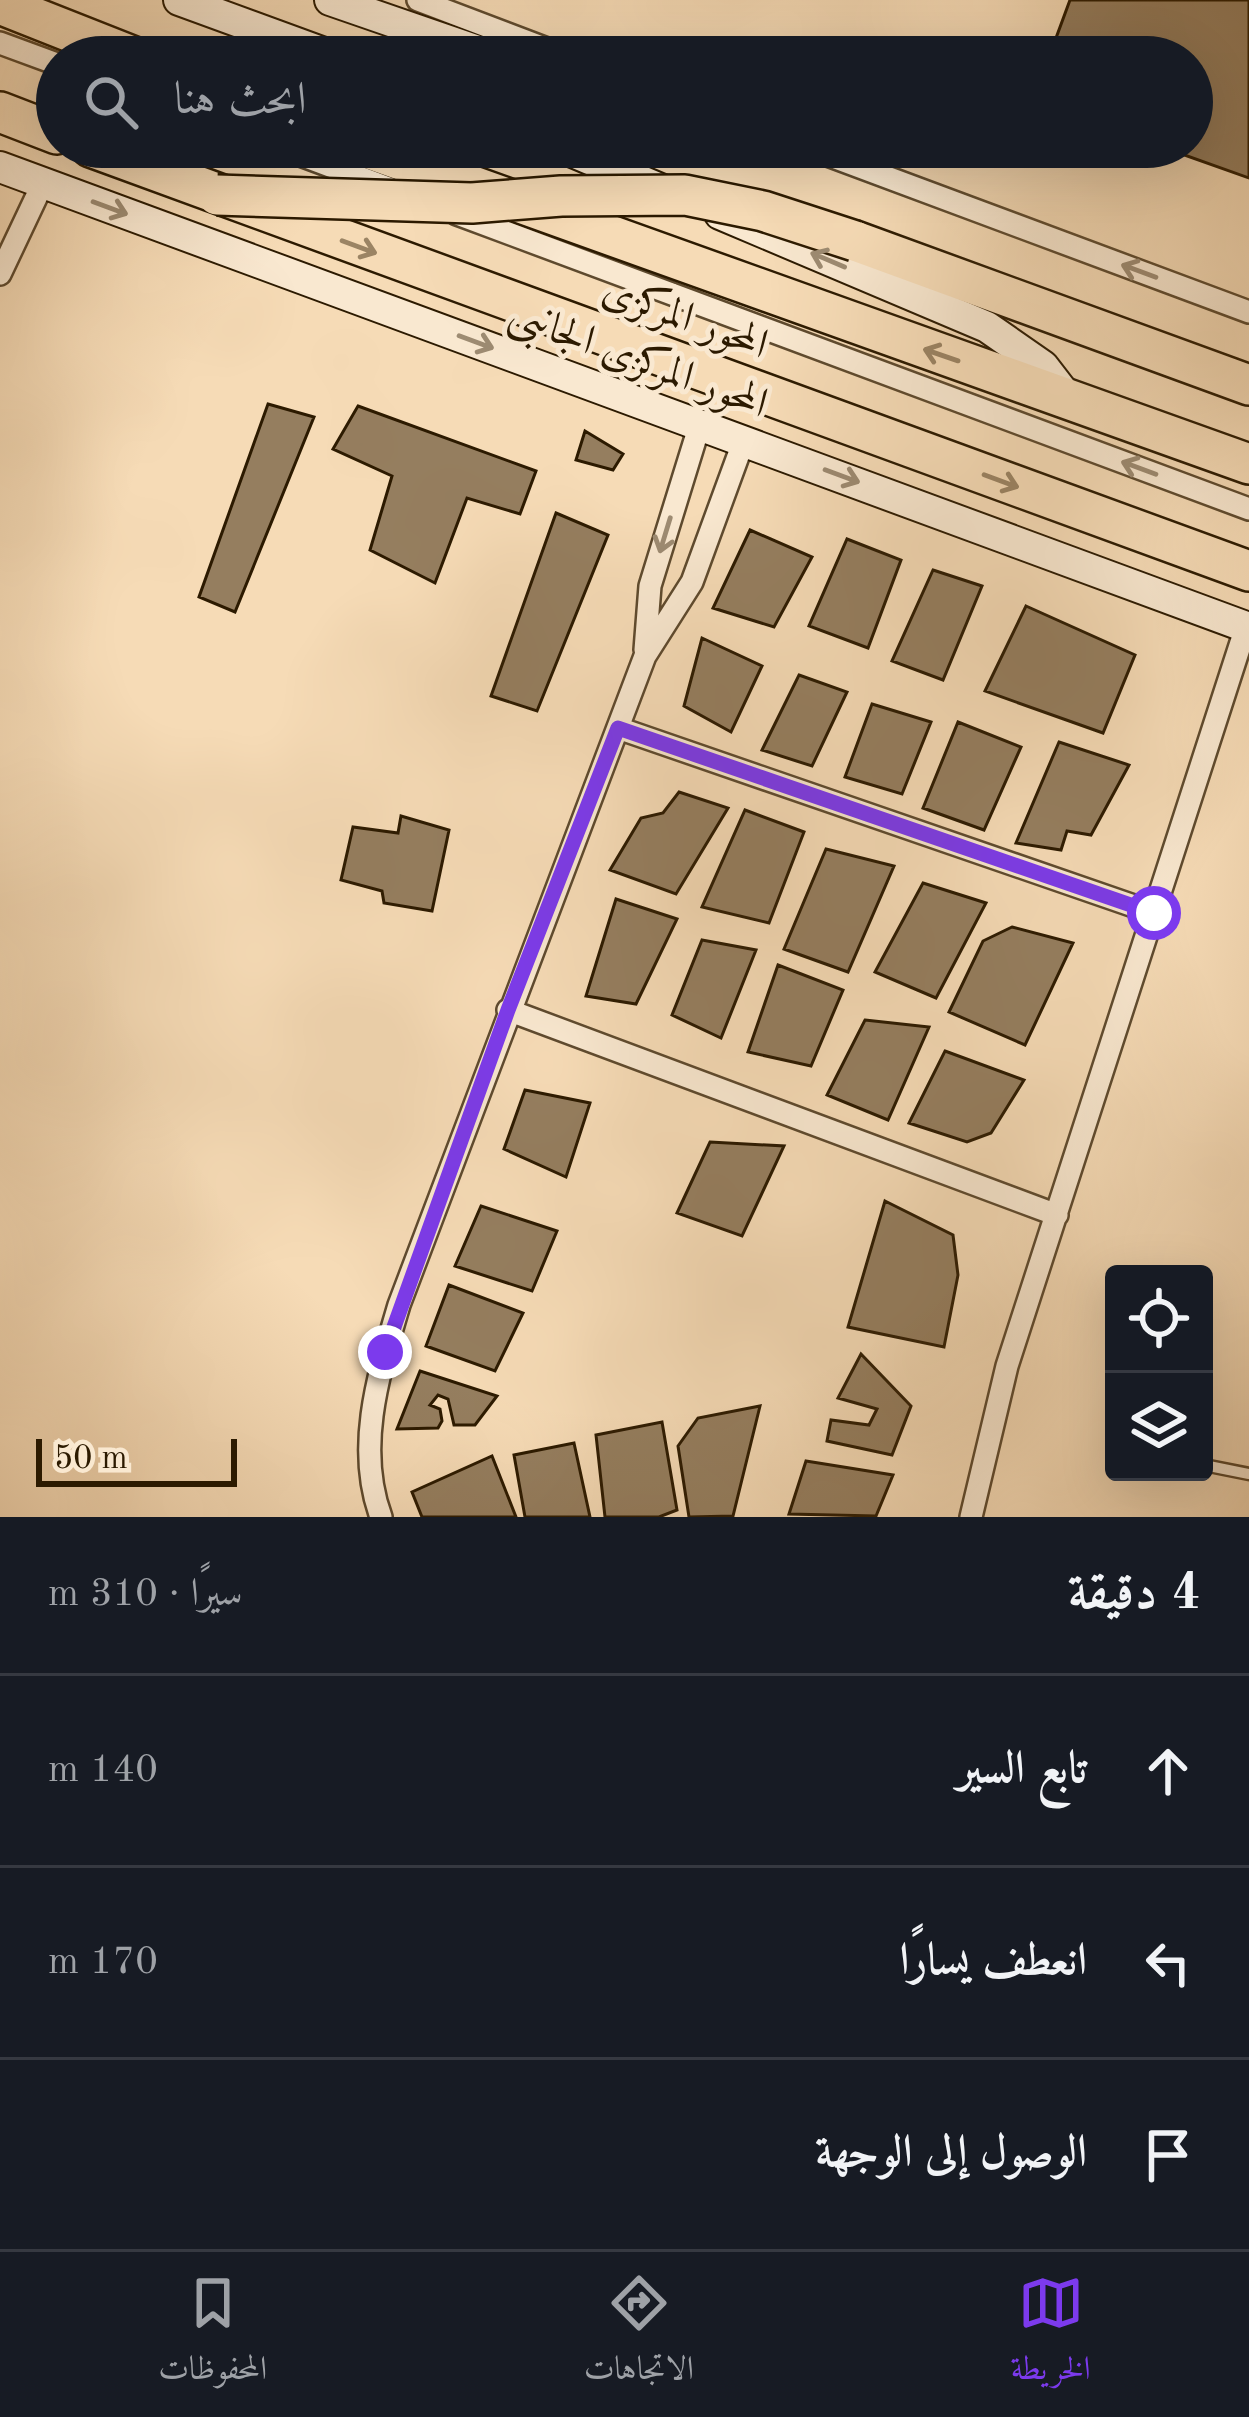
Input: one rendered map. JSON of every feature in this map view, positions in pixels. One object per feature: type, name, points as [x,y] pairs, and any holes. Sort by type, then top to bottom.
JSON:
[{"type":"highway","points":[[0,4],[81,36]]},
{"type":"highway","points":[[0,112],[36,126]]},
{"type":"highway","name":"المحور المركزى","points":[[147,168],[1249,571]]},
{"type":"highway","name":"المحور المركزى","points":[[422,168],[1249,464]]},
{"type":"highway","points":[[217,195],[472,203],[561,196],[685,195],[763,211],[855,241],[1249,385]]},
{"type":"main road","points":[[179,0],[278,36]]},
{"type":"main road","points":[[330,0],[434,36]]},
{"type":"main road","name":"المحور المركزى الجانبى","points":[[0,167],[1248,627]]},
{"type":"main road","points":[[611,168],[987,327],[1043,366],[1070,401]]},
{"type":"street","points":[[418,0],[513,36]]},
{"type":"street","points":[[0,43],[36,56]]},
{"type":"street","points":[[335,168],[1249,509]]},
{"type":"street","points":[[862,168],[1249,312]]},
{"type":"street","points":[[0,274],[43,183]]},
{"type":"street","points":[[645,656],[650,586],[700,424]]},
{"type":"street","points":[[376,1513],[368,1461],[372,1411],[385,1352],[508,1010],[645,656],[692,582],[744,440]]},
{"type":"street","points":[[971,1517],[1007,1366],[1248,627]]},
{"type":"street","points":[[618,728],[1154,913]]},
{"type":"street","points":[[508,1010],[1057,1215]]},
{"type":"lane","points":[[1213,1468],[1249,1474]]},
{"type":"building","points":[[1070,0],[1249,0],[1249,178],[1213,165],[1213,36],[1057,36]]},
{"type":"building","points":[[268,404],[314,417],[235,612],[199,597]]},
{"type":"building","points":[[358,406],[536,471],[520,514],[467,498],[435,583],[370,550],[392,476],[333,449]]},
{"type":"building","points":[[585,431],[623,454],[613,470],[576,460]]},
{"type":"building","points":[[556,513],[608,535],[537,711],[491,696]]},
{"type":"building","points":[[750,530],[812,557],[774,627],[713,608]]},
{"type":"building","points":[[847,539],[901,560],[868,648],[809,626]]},
{"type":"building","points":[[933,570],[982,586],[943,680],[892,661]]},
{"type":"building","points":[[1026,606],[1135,655],[1103,733],[985,691]]},
{"type":"building","points":[[702,638],[762,666],[731,732],[684,706]]},
{"type":"building","points":[[799,675],[847,692],[812,766],[762,750]]},
{"type":"building","points":[[872,704],[931,722],[902,794],[845,777]]},
{"type":"building","points":[[958,722],[1021,747],[984,830],[923,808]]},
{"type":"building","points":[[1059,742],[1129,765],[1091,835],[1067,831],[1061,850],[1016,843]]},
{"type":"building","points":[[679,792],[728,808],[676,894],[610,870],[641,818],[663,813]]},
{"type":"building","points":[[745,810],[804,832],[769,923],[702,907]]},
{"type":"building","points":[[401,816],[449,830],[432,911],[384,903],[382,891],[341,880],[353,827],[398,833]]},
{"type":"building","points":[[826,849],[894,866],[848,972],[784,949]]},
{"type":"building","points":[[923,883],[986,903],[936,998],[875,972]]},
{"type":"building","points":[[616,899],[677,919],[636,1004],[586,996]]},
{"type":"building","points":[[1012,927],[1073,943],[1025,1045],[949,1012],[983,941]]},
{"type":"building","points":[[702,940],[756,950],[721,1038],[672,1015]]},
{"type":"building","points":[[778,965],[843,990],[811,1066],[748,1052]]},
{"type":"building","points":[[865,1020],[929,1027],[888,1120],[827,1095]]},
{"type":"building","points":[[945,1051],[1024,1080],[991,1133],[967,1142],[909,1123]]},
{"type":"building","points":[[525,1090],[590,1103],[566,1177],[504,1149]]},
{"type":"building","points":[[710,1142],[784,1146],[742,1236],[677,1213]]},
{"type":"building","points":[[885,1201],[953,1235],[958,1275],[944,1347],[848,1327]]},
{"type":"building","points":[[481,1206],[557,1231],[532,1291],[455,1266]]},
{"type":"building","points":[[449,1285],[523,1313],[495,1371],[426,1346]]},
{"type":"building","points":[[861,1354],[911,1406],[892,1455],[827,1441],[831,1420],[869,1425],[877,1409],[838,1398]]},
{"type":"building","points":[[420,1371],[497,1396],[475,1425],[454,1425],[448,1399],[438,1395],[430,1405],[440,1409],[438,1428],[397,1429]]},
{"type":"building","points":[[760,1406],[733,1516],[689,1517],[678,1446],[698,1418]]},
{"type":"building","points":[[662,1422],[677,1510],[659,1517],[605,1517],[596,1435]]},
{"type":"building","points":[[574,1443],[590,1517],[525,1517],[514,1455]]},
{"type":"building","points":[[492,1456],[516,1517],[422,1517],[412,1492]]},
{"type":"building","points":[[806,1461],[893,1475],[876,1516],[789,1514]]},
{"type":"route","points":[[385,1352],[508,1010],[618,728],[1154,913]]}]
